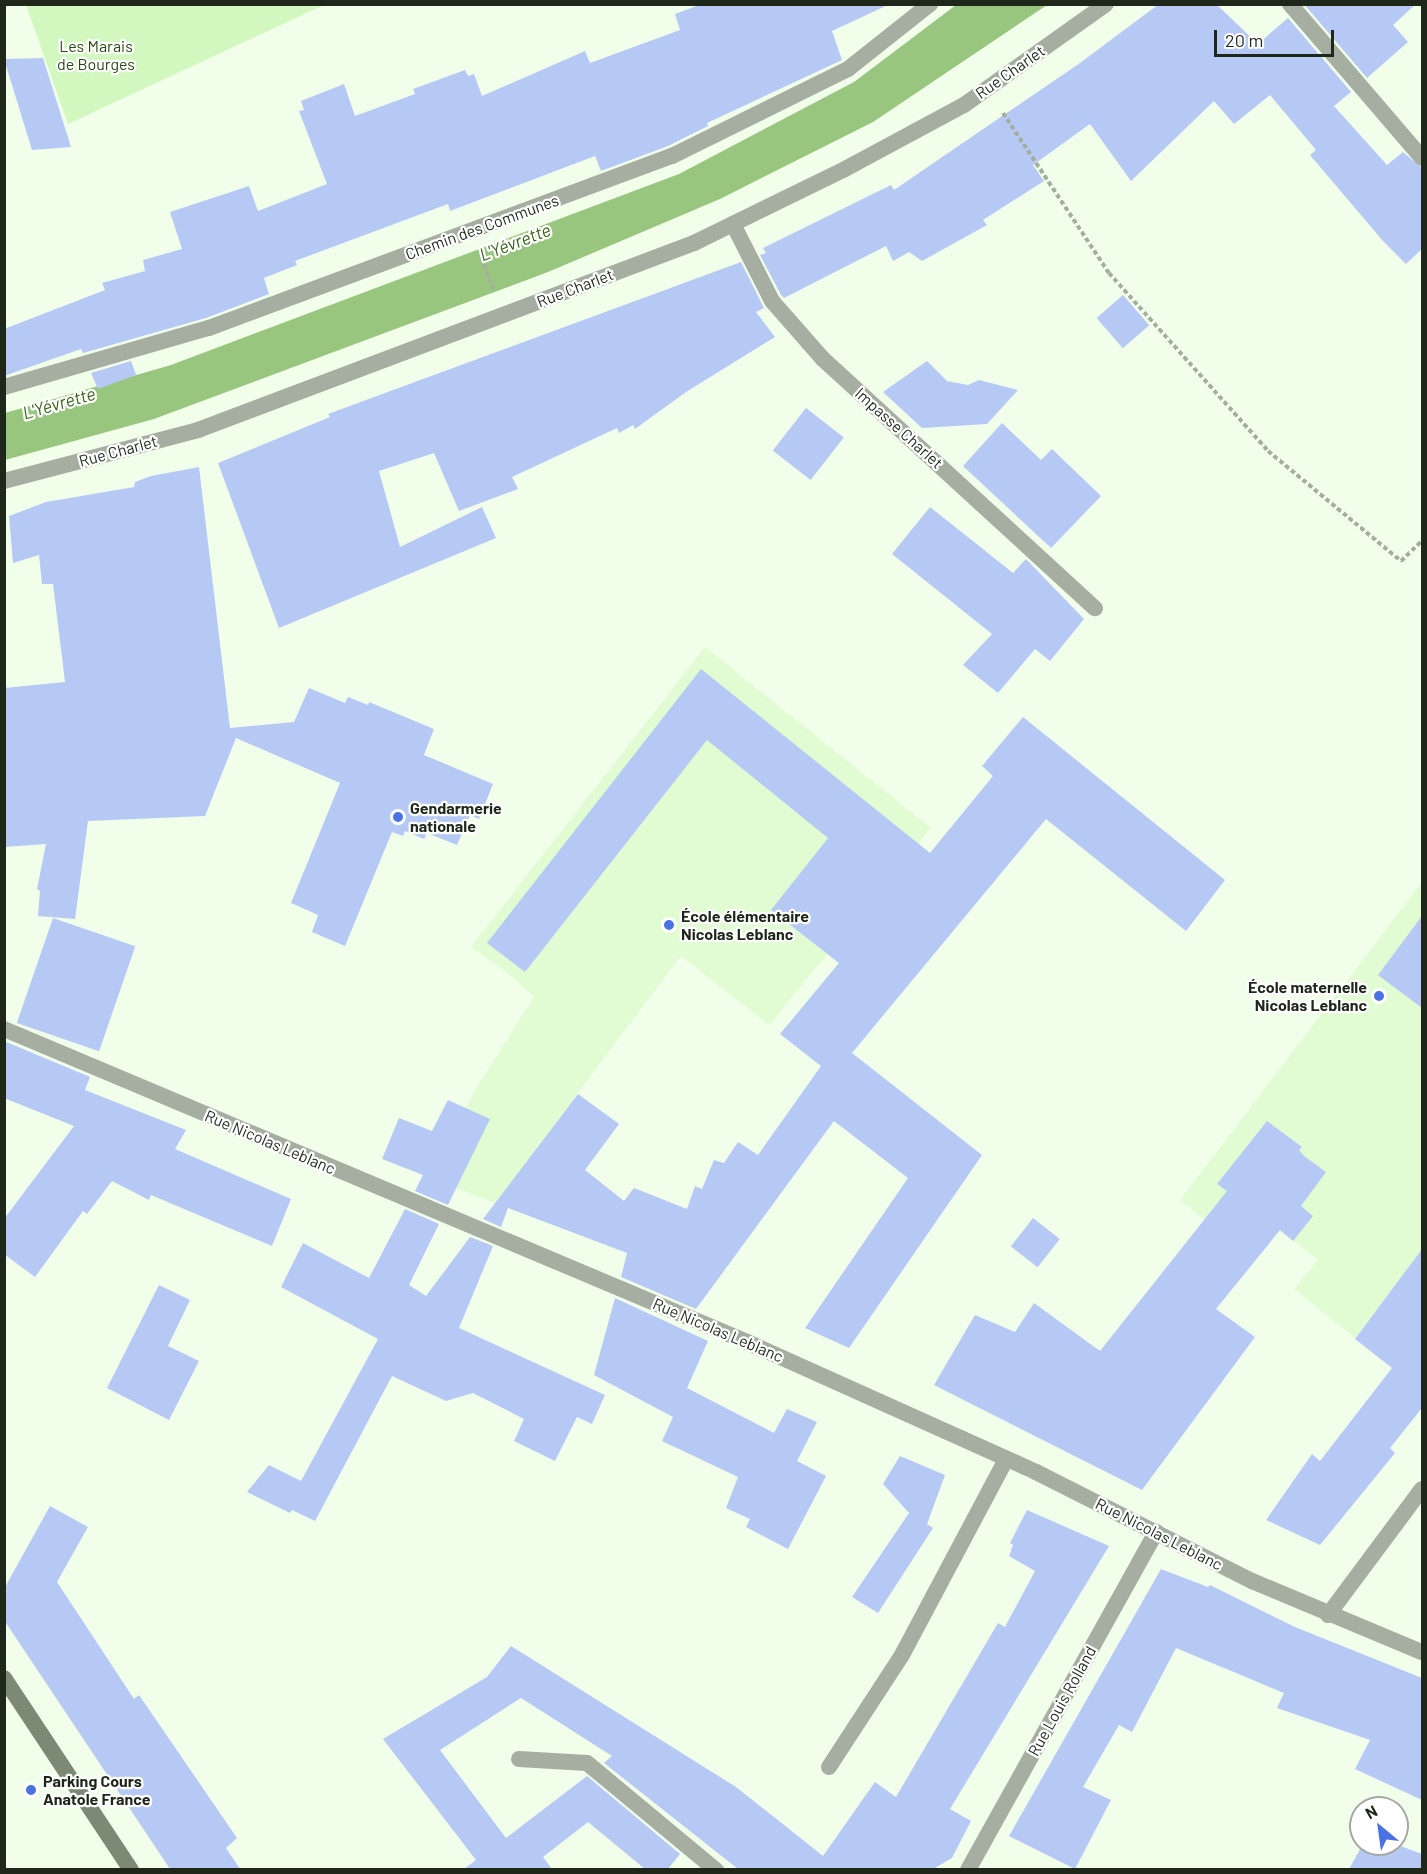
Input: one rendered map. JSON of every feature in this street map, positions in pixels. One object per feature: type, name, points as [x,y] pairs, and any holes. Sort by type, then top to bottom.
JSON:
[{"type":"main road","points":[[4,1678],[131,1869]]},
{"type":"street","name":"Chemin des Communes","points":[[4,387],[208,328],[672,156],[848,69],[930,4]]},
{"type":"street","name":"Rue Charlet","points":[[4,481],[198,430],[694,243],[845,169],[964,105],[1106,4]]},
{"type":"street","points":[[1290,4],[1422,158]]},
{"type":"street","name":"Impasse Charlet","points":[[733,224],[772,301],[823,359],[1095,608]]},
{"type":"street","name":"Rue Nicolas Leblanc","points":[[4,1029],[747,1342],[1006,1459],[1328,1615],[1422,1652]]},
{"type":"street","points":[[829,1767],[902,1655],[1006,1459]]},
{"type":"street","points":[[1328,1615],[1422,1489]]},
{"type":"street","name":"Rue Louis Rolland","points":[[968,1869],[1156,1532]]},
{"type":"street","points":[[519,1759],[587,1763],[716,1869]]},
{"type":"path","points":[[987,88],[1109,273],[1268,451],[1401,561],[1422,541]]},
{"type":"path","points":[[477,245],[494,293]]},
{"type":"shaded area","name":"École élémentaire Nicolas Leblanc","points":[[705,647],[931,828],[769,1025],[681,956],[495,1203],[431,1178],[475,1090],[534,997],[507,972],[471,947]]},
{"type":"shaded area","name":"École maternelle Nicolas Leblanc","points":[[1422,882],[1422,1249],[1355,1338],[1294,1289],[1318,1260],[1262,1217],[1223,1235],[1180,1200]]},
{"type":"green space","name":"Les Marais de Bourges","points":[[26,5],[324,5],[68,124]]},
{"type":"water","name":"L'Yévrette","points":[[956,5],[1047,5],[873,122],[720,199],[548,272],[154,419],[5,460],[5,413],[171,365],[679,174],[854,82]]},
{"type":"building","points":[[702,4],[890,4],[832,31],[842,60],[707,123],[708,126],[668,146],[601,171],[595,156],[450,211],[448,204],[295,261],[297,265],[264,278],[269,294],[206,318],[83,353],[81,349],[4,376],[4,329],[105,290],[102,283],[145,271],[143,260],[182,249],[170,212],[249,186],[258,211],[327,184],[299,111],[304,110],[301,101],[344,84],[355,116],[415,94],[413,89],[465,70],[468,76],[474,74],[482,96],[585,51],[590,63],[680,30],[675,14]]},
{"type":"building","points":[[1159,4],[1216,4],[1258,44],[1288,18],[1351,92],[1334,106],[1387,165],[1403,152],[1422,168],[1422,249],[1406,264],[1383,241],[1310,155],[1316,150],[1270,95],[1234,124],[1214,101],[1131,181],[1090,124],[1033,165],[1044,181],[983,220],[987,225],[922,261],[909,252],[893,261],[886,246],[784,298],[781,295],[760,255],[766,253],[763,248],[891,185],[894,190],[1080,63]]},
{"type":"building","points":[[1304,4],[1416,4],[1393,25],[1408,42],[1367,78]]},
{"type":"building","points":[[43,58],[71,147],[32,150],[4,59]]},
{"type":"building","points":[[741,262],[764,308],[756,312],[775,337],[686,392],[635,429],[633,425],[619,433],[617,428],[512,477],[518,489],[459,511],[434,453],[379,471],[400,547],[482,507],[496,538],[279,628],[218,463],[330,417],[328,414]]},
{"type":"building","points":[[1123,295],[1149,325],[1123,348],[1097,318]]},
{"type":"building","points":[[131,361],[136,375],[98,389],[91,373]]},
{"type":"building","points":[[927,361],[947,381],[968,385],[979,380],[1018,390],[987,424],[922,428],[883,392]]},
{"type":"building","points":[[806,408],[844,438],[811,480],[773,451]]},
{"type":"building","points":[[1002,423],[1041,460],[1052,449],[1101,496],[1051,548],[963,466]]},
{"type":"building","points":[[199,467],[230,728],[294,722],[309,688],[345,703],[348,697],[368,705],[369,702],[434,729],[424,755],[493,784],[479,819],[470,815],[457,845],[427,833],[424,839],[405,831],[403,836],[392,832],[345,946],[312,932],[318,915],[291,903],[340,783],[236,738],[205,816],[88,821],[75,919],[38,916],[40,891],[37,889],[46,844],[4,847],[4,688],[65,682],[53,584],[42,584],[39,555],[13,563],[9,516],[46,502],[134,487],[135,482],[151,476]]},
{"type":"building","points":[[930,507],[1013,573],[1026,559],[1084,619],[1050,661],[1035,649],[998,693],[963,665],[992,634],[892,554]]},
{"type":"building","points":[[701,669],[930,853],[993,776],[982,766],[1023,717],[1225,880],[1186,931],[1046,819],[852,1053],[982,1155],[849,1348],[805,1328],[908,1178],[834,1121],[696,1309],[621,1277],[627,1253],[508,1208],[501,1227],[483,1219],[578,1094],[619,1124],[585,1170],[624,1201],[634,1188],[687,1209],[695,1186],[702,1189],[714,1160],[724,1163],[738,1142],[758,1155],[821,1066],[780,1034],[839,963],[771,910],[828,838],[707,740],[525,972],[487,943]]},
{"type":"building","points":[[1422,916],[1422,1008],[1378,975]]},
{"type":"building","points":[[53,918],[135,946],[99,1051],[17,1023]]},
{"type":"building","points":[[4,1041],[90,1077],[85,1090],[186,1130],[175,1149],[291,1199],[272,1246],[151,1195],[149,1200],[112,1181],[87,1214],[83,1211],[35,1277],[4,1254],[4,1219],[74,1126],[4,1098]]},
{"type":"building","points":[[448,1100],[490,1119],[448,1205],[415,1191],[423,1175],[382,1159],[399,1118],[432,1131]]},
{"type":"building","points":[[1267,1121],[1302,1147],[1299,1150],[1304,1156],[1326,1172],[1301,1206],[1313,1216],[1293,1241],[1280,1230],[1216,1309],[1255,1337],[1142,1490],[934,1385],[975,1315],[1015,1332],[1034,1303],[1100,1351],[1227,1191],[1217,1184]]},
{"type":"building","points":[[405,1209],[439,1224],[409,1285],[426,1296],[470,1237],[493,1246],[459,1328],[605,1395],[592,1424],[577,1417],[555,1461],[514,1441],[524,1419],[473,1393],[446,1401],[392,1376],[315,1521],[292,1510],[290,1513],[247,1492],[269,1465],[301,1481],[378,1339],[281,1287],[303,1243],[369,1278]]},
{"type":"building","points":[[1033,1218],[1060,1239],[1038,1267],[1011,1246]]},
{"type":"building","points":[[1422,1249],[1422,1408],[1390,1448],[1395,1453],[1320,1545],[1266,1520],[1312,1454],[1320,1461],[1392,1368],[1355,1339]]},
{"type":"building","points":[[159,1285],[190,1300],[168,1346],[199,1361],[169,1420],[107,1388]]},
{"type":"building","points":[[615,1298],[708,1341],[687,1388],[774,1433],[787,1409],[817,1422],[797,1461],[826,1476],[788,1549],[746,1527],[750,1519],[726,1508],[738,1477],[662,1441],[673,1417],[594,1375]]},
{"type":"building","points":[[900,1456],[945,1475],[927,1524],[933,1528],[878,1613],[852,1597],[909,1513],[883,1484]]},
{"type":"building","points":[[50,1506],[88,1527],[57,1582],[134,1699],[139,1695],[237,1838],[226,1848],[240,1869],[170,1869],[4,1620],[4,1589]]},
{"type":"building","points":[[1027,1510],[1109,1546],[950,1809],[971,1821],[952,1858],[933,1869],[738,1869],[604,1763],[612,1756],[521,1698],[440,1750],[506,1838],[587,1776],[680,1854],[668,1869],[645,1869],[588,1822],[543,1857],[552,1869],[464,1869],[476,1860],[383,1739],[487,1677],[511,1646],[736,1787],[823,1856],[875,1782],[896,1797],[998,1623],[1005,1627],[1035,1571],[1009,1556],[1013,1545],[1010,1543]]},
{"type":"building","points":[[1161,1569],[1208,1587],[1210,1585],[1295,1627],[1422,1678],[1422,1800],[1355,1769],[1370,1740],[1277,1708],[1284,1693],[1176,1648],[1132,1732],[1119,1725],[1083,1787],[1111,1800],[1075,1869],[1009,1836]]},
{"type":"building","points":[[1409,1849],[1422,1854],[1422,1869],[1349,1869],[1356,1856],[1409,1856]]},
{"type":"place","name":"Gendarmerie nationale","points":[[398,817]]},
{"type":"place","name":"École élémentaire Nicolas Leblanc","points":[[669,925]]},
{"type":"place","name":"École maternelle Nicolas Leblanc","points":[[1379,996]]},
{"type":"place","name":"Parking Cours Anatole France","points":[[31,1790]]}]
